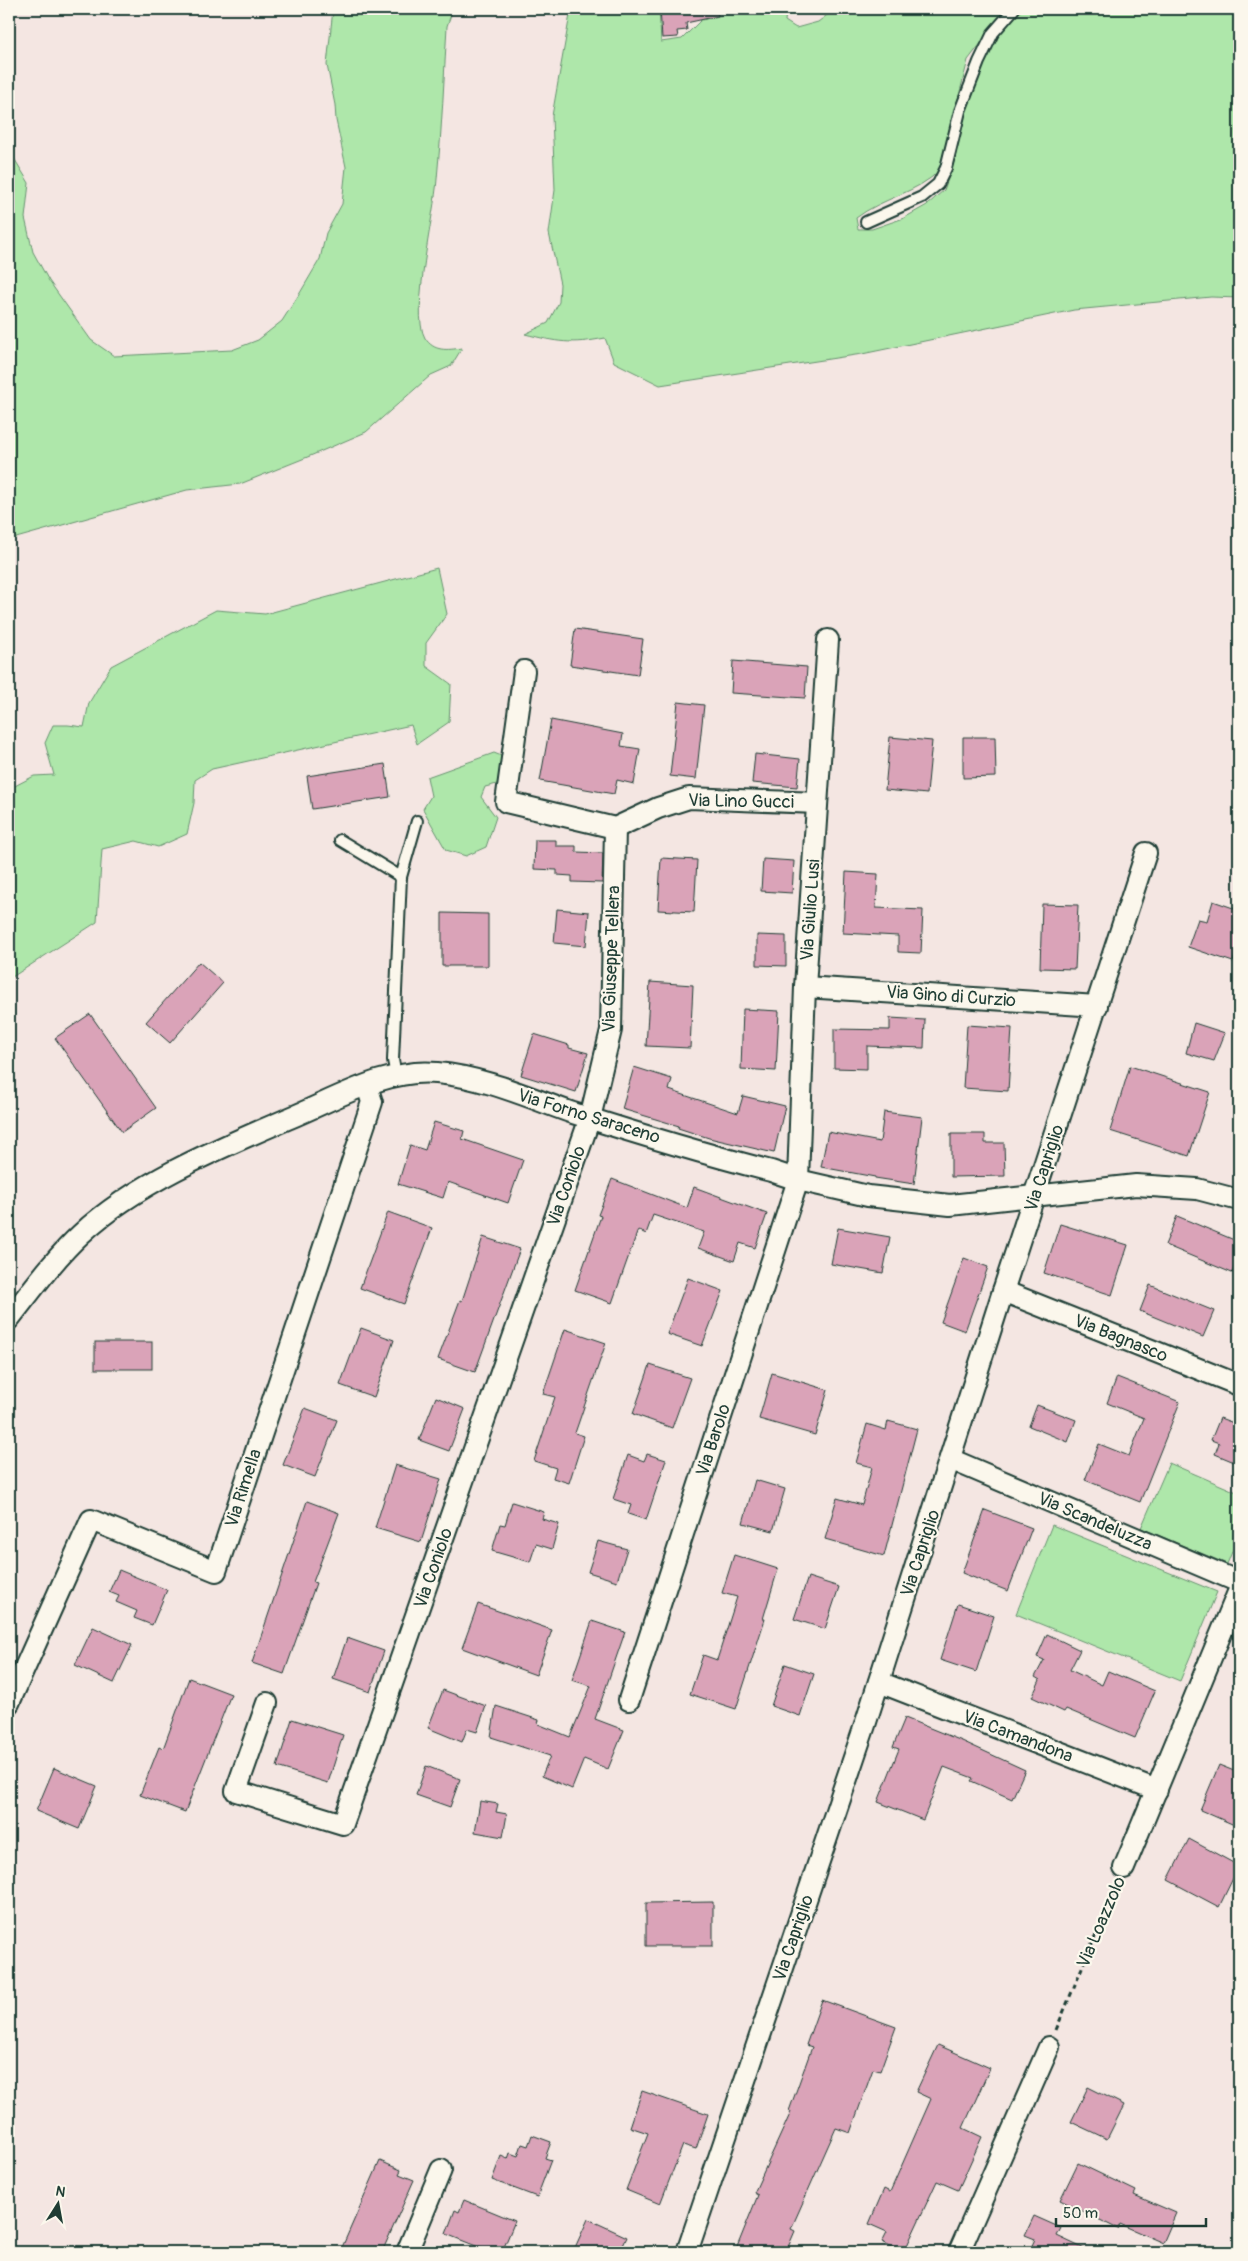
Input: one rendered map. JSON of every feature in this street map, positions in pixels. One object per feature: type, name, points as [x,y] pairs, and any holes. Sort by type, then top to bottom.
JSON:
[{"type":"street","name":"Via Giulio Lusi","points":[[798,1180],[805,987],[828,640]]},
{"type":"street","points":[[524,670],[506,802],[615,828]]},
{"type":"street","name":"Via Lino Gucci","points":[[615,828],[658,808],[689,798],[817,803]]},
{"type":"street","name":"Via Giuseppe Tellera","points":[[590,1118],[611,1030],[615,828]]},
{"type":"street","name":"Via Capriglio","points":[[687,2252],[879,1682],[1003,1291],[1146,853]]},
{"type":"street","name":"Via Gino di Curzio","points":[[805,987],[1097,1006]]},
{"type":"street","name":"Via Forno Saraceno","points":[[9,1319],[42,1278],[82,1234],[120,1203],[202,1156],[367,1086],[396,1076],[434,1073],[448,1074],[494,1086],[590,1118],[771,1170],[798,1180],[868,1196],[950,1205],[1136,1185],[1197,1189],[1239,1200]]},
{"type":"street","name":"Via Rimella","points":[[9,1703],[91,1520],[216,1571],[372,1102],[367,1086]]},
{"type":"street","name":"Via Coniolo","points":[[267,1703],[236,1791],[343,1824],[590,1118]]},
{"type":"street","name":"Via Barolo","points":[[628,1700],[798,1180]]},
{"type":"street","name":"Via Bagnasco","points":[[1003,1291],[1239,1385]]},
{"type":"street","name":"Via Scandeluzza","points":[[950,1459],[1239,1582]]},
{"type":"street","name":"Via Loazzolo","points":[[1124,1868],[1239,1590]]},
{"type":"street","name":"Via Camandona","points":[[879,1682],[1157,1790]]},
{"type":"street","points":[[959,2252],[1049,2047]]},
{"type":"street","points":[[407,2252],[441,2170]]},
{"type":"lane","points":[[866,222],[922,197],[938,184],[946,168],[960,111],[979,62],[993,33],[1014,9]]},
{"type":"lane","points":[[396,1076],[393,1060],[401,877],[417,821]]},
{"type":"lane","points":[[340,840],[401,877]]},
{"type":"path","name":"Via Loazzolo","points":[[1049,2047],[1124,1868]]},
{"type":"green space","points":[[333,9],[453,9],[447,26],[437,179],[420,307],[421,325],[425,338],[432,346],[441,349],[462,348],[451,366],[431,375],[366,432],[310,456],[240,484],[187,490],[9,540],[9,150],[29,183],[25,218],[33,252],[49,281],[91,340],[114,356],[232,350],[258,340],[282,321],[300,293],[320,259],[326,233],[342,204],[346,167],[327,65]]},
{"type":"green space","points":[[571,9],[659,9],[661,42],[682,39],[701,20],[735,12],[735,9],[800,9],[786,12],[785,21],[796,28],[818,22],[835,9],[1239,9],[1239,298],[1211,297],[1074,310],[862,354],[660,385],[614,362],[605,338],[564,342],[525,334],[548,323],[559,302],[560,284],[549,233],[555,190],[552,116]],"holes":[[[999,30],[966,108],[954,162],[944,190],[927,205],[904,218],[872,229],[858,229],[856,218],[877,205],[921,184],[940,170],[968,60],[985,38]]]},
{"type":"green space","points":[[800,9],[821,9],[801,13]]},
{"type":"green space","points":[[437,568],[447,614],[426,643],[426,666],[451,684],[449,722],[417,744],[411,725],[212,769],[195,780],[194,803],[187,834],[158,847],[136,841],[102,849],[97,922],[9,979],[9,789],[34,776],[54,775],[45,743],[53,725],[84,727],[89,703],[111,666],[216,610],[265,614]]},
{"type":"green space","points":[[494,753],[509,759],[505,782],[485,787],[481,797],[496,817],[486,847],[466,856],[446,850],[423,809],[431,796],[427,777]]},
{"type":"green space","points":[[1169,1463],[1239,1493],[1239,1535],[1227,1564],[1141,1528]]},
{"type":"green space","points":[[1052,1525],[1217,1592],[1180,1681],[1016,1614]]},
{"type":"building","points":[[660,9],[717,9],[718,16],[686,23],[687,30],[677,31],[678,37],[662,38]]},
{"type":"building","points":[[575,629],[643,639],[638,675],[570,665]]},
{"type":"building","points":[[733,661],[807,667],[805,698],[731,693]]},
{"type":"building","points":[[678,702],[704,705],[696,779],[670,776]]},
{"type":"building","points":[[551,720],[623,734],[621,746],[640,749],[634,784],[617,780],[614,794],[540,781]]},
{"type":"building","points":[[890,737],[932,741],[927,794],[885,790]]},
{"type":"building","points":[[963,737],[995,737],[996,777],[963,778]]},
{"type":"building","points":[[755,754],[800,759],[797,787],[752,783]]},
{"type":"building","points":[[385,764],[390,797],[312,809],[307,776]]},
{"type":"building","points":[[535,840],[556,840],[556,846],[576,846],[576,852],[603,853],[602,883],[572,882],[572,876],[557,875],[557,870],[534,869]]},
{"type":"building","points":[[661,858],[697,860],[694,912],[658,910]]},
{"type":"building","points":[[763,859],[794,861],[792,893],[761,891]]},
{"type":"building","points":[[846,872],[878,874],[876,908],[923,910],[921,953],[898,952],[898,936],[843,933]]},
{"type":"building","points":[[1213,901],[1239,910],[1239,942],[1233,962],[1188,947],[1198,919],[1207,921]]},
{"type":"building","points":[[1042,904],[1078,905],[1075,969],[1040,968]]},
{"type":"building","points":[[557,909],[589,912],[586,946],[554,943]]},
{"type":"building","points":[[442,913],[488,914],[488,966],[442,966]]},
{"type":"building","points":[[757,935],[786,936],[786,966],[757,965]]},
{"type":"building","points":[[199,962],[223,983],[170,1043],[146,1022]]},
{"type":"building","points":[[650,982],[693,985],[690,1048],[646,1046]]},
{"type":"building","points":[[743,1009],[779,1011],[776,1071],[741,1069]]},
{"type":"building","points":[[90,1014],[156,1108],[122,1132],[55,1038]]},
{"type":"building","points":[[890,1018],[925,1020],[924,1048],[867,1046],[867,1069],[834,1068],[834,1029],[890,1030]]},
{"type":"building","points":[[1194,1023],[1225,1033],[1214,1061],[1186,1053]]},
{"type":"building","points":[[967,1025],[1012,1028],[1008,1091],[963,1088]]},
{"type":"building","points":[[534,1034],[569,1045],[569,1048],[588,1053],[576,1092],[521,1075]]},
{"type":"building","points":[[1130,1066],[1210,1092],[1189,1156],[1110,1131]]},
{"type":"building","points":[[634,1067],[672,1079],[669,1090],[738,1113],[743,1096],[785,1106],[774,1153],[709,1138],[678,1128],[679,1126],[622,1109]]},
{"type":"building","points":[[884,1112],[922,1117],[914,1184],[821,1167],[828,1132],[880,1142]]},
{"type":"building","points":[[434,1122],[464,1131],[462,1139],[523,1160],[508,1203],[448,1182],[443,1198],[398,1184],[410,1145],[425,1150]]},
{"type":"building","points":[[951,1134],[985,1134],[985,1143],[1004,1143],[1005,1176],[951,1177]]},
{"type":"building","points":[[612,1179],[687,1208],[694,1187],[767,1214],[755,1248],[740,1243],[734,1261],[698,1248],[704,1232],[653,1215],[646,1234],[638,1230],[612,1303],[575,1290],[601,1216],[598,1215]]},
{"type":"building","points":[[388,1212],[432,1228],[404,1304],[360,1288]]},
{"type":"building","points":[[1177,1216],[1239,1242],[1239,1255],[1232,1273],[1165,1245]]},
{"type":"building","points":[[1060,1224],[1128,1245],[1112,1295],[1044,1273]]},
{"type":"building","points":[[838,1228],[890,1237],[883,1273],[831,1264]]},
{"type":"building","points":[[483,1237],[520,1249],[475,1372],[438,1359],[460,1300],[462,1301]]},
{"type":"building","points":[[964,1258],[988,1267],[965,1331],[941,1322]]},
{"type":"building","points":[[688,1278],[723,1291],[702,1346],[667,1334]]},
{"type":"building","points":[[1150,1285],[1214,1311],[1203,1337],[1140,1311]]},
{"type":"building","points":[[361,1328],[394,1340],[374,1397],[340,1385]]},
{"type":"building","points":[[565,1329],[606,1343],[575,1433],[584,1436],[569,1483],[553,1478],[556,1468],[534,1461],[555,1397],[543,1394]]},
{"type":"building","points":[[95,1342],[152,1342],[152,1369],[95,1369]]},
{"type":"building","points":[[650,1365],[690,1378],[672,1428],[633,1414]]},
{"type":"building","points":[[772,1373],[828,1390],[815,1435],[759,1419]]},
{"type":"building","points":[[1117,1377],[1180,1402],[1140,1502],[1085,1480],[1099,1444],[1129,1456],[1144,1418],[1107,1403]]},
{"type":"building","points":[[436,1397],[465,1409],[449,1451],[419,1440]]},
{"type":"building","points":[[1037,1405],[1076,1420],[1068,1442],[1029,1426]]},
{"type":"building","points":[[305,1408],[337,1420],[315,1477],[283,1465]]},
{"type":"building","points":[[1220,1418],[1239,1425],[1239,1464],[1215,1454],[1219,1443],[1211,1440]]},
{"type":"building","points":[[888,1421],[917,1429],[884,1556],[825,1539],[837,1498],[862,1505],[872,1467],[856,1463],[867,1424],[886,1430]]},
{"type":"building","points":[[647,1454],[666,1460],[646,1520],[628,1514],[631,1505],[613,1499],[628,1455],[644,1461]]},
{"type":"building","points":[[395,1465],[441,1479],[421,1542],[375,1528]]},
{"type":"building","points":[[755,1480],[785,1489],[773,1531],[743,1523]]},
{"type":"building","points":[[307,1501],[339,1513],[313,1582],[316,1583],[284,1674],[252,1663]]},
{"type":"building","points":[[512,1502],[544,1512],[542,1519],[559,1524],[552,1549],[536,1544],[530,1562],[492,1551],[500,1524],[505,1525]]},
{"type":"building","points":[[985,1510],[1032,1528],[1008,1591],[962,1573]]},
{"type":"building","points":[[598,1541],[627,1549],[617,1581],[588,1572]]},
{"type":"building","points":[[734,1555],[778,1569],[763,1619],[765,1619],[736,1709],[690,1694],[703,1655],[717,1660],[737,1597],[722,1593]]},
{"type":"building","points":[[119,1570],[167,1590],[152,1625],[134,1618],[137,1611],[116,1602],[119,1596],[109,1592]]},
{"type":"building","points":[[808,1577],[839,1587],[825,1629],[794,1619]]},
{"type":"building","points":[[478,1604],[552,1630],[536,1675],[462,1648]]},
{"type":"building","points":[[958,1604],[994,1616],[976,1672],[940,1660]]},
{"type":"building","points":[[592,1621],[625,1632],[595,1719],[624,1730],[608,1769],[584,1759],[572,1789],[542,1776],[550,1756],[491,1737],[496,1706],[539,1720],[538,1724],[570,1737],[591,1686],[572,1680]]},
{"type":"building","points":[[93,1627],[132,1645],[114,1683],[75,1665]]},
{"type":"building","points":[[1047,1634],[1080,1650],[1070,1670],[1102,1685],[1108,1671],[1155,1691],[1135,1738],[1066,1709],[1064,1712],[1032,1697],[1040,1680],[1035,1677],[1044,1660],[1037,1657]]},
{"type":"building","points":[[347,1638],[384,1651],[370,1692],[333,1679]]},
{"type":"building","points":[[785,1664],[814,1674],[800,1716],[771,1706]]},
{"type":"building","points":[[189,1678],[231,1694],[185,1812],[140,1795],[159,1747],[163,1749]]},
{"type":"building","points":[[443,1690],[486,1706],[477,1732],[467,1729],[462,1742],[428,1728]]},
{"type":"building","points":[[905,1718],[962,1741],[1025,1770],[1012,1799],[971,1781],[973,1778],[944,1767],[923,1820],[878,1802],[899,1749],[893,1747]]},
{"type":"building","points":[[292,1719],[343,1735],[328,1783],[277,1767]]},
{"type":"building","points":[[1219,1765],[1239,1773],[1239,1827],[1200,1810]]},
{"type":"building","points":[[426,1766],[460,1779],[450,1807],[416,1795]]},
{"type":"building","points":[[54,1768],[97,1786],[79,1829],[36,1811]]},
{"type":"building","points":[[480,1801],[498,1804],[496,1812],[507,1814],[503,1837],[475,1832]]},
{"type":"building","points":[[1189,1839],[1239,1866],[1219,1907],[1168,1880]]},
{"type":"building","points":[[713,1902],[713,1946],[646,1946],[646,1903]]},
{"type":"building","points":[[822,2000],[896,2027],[880,2071],[873,2069],[850,2133],[836,2128],[791,2229],[795,2231],[786,2252],[735,2252],[758,2195],[754,2193],[791,2112],[789,2111],[812,2047],[806,2045]]},
{"type":"building","points":[[938,2045],[990,2068],[963,2128],[982,2137],[958,2190],[937,2181],[904,2252],[882,2242],[887,2232],[869,2224],[884,2189],[890,2192],[931,2099],[916,2092]]},
{"type":"building","points":[[1088,2087],[1124,2105],[1107,2139],[1071,2122]]},
{"type":"building","points":[[642,2091],[708,2114],[696,2149],[683,2145],[660,2204],[626,2190],[648,2133],[630,2127]]},
{"type":"building","points":[[532,2135],[551,2142],[545,2158],[551,2160],[537,2197],[492,2180],[501,2156],[508,2159],[510,2153],[518,2156],[522,2144],[528,2146]]},
{"type":"building","points":[[380,2161],[401,2170],[399,2174],[414,2180],[382,2252],[340,2252]]},
{"type":"building","points":[[1078,2163],[1136,2191],[1134,2195],[1176,2213],[1163,2243],[1120,2224],[1118,2229],[1060,2200]]},
{"type":"building","points":[[464,2200],[515,2221],[502,2252],[491,2252],[446,2234],[455,2210],[459,2212]]},
{"type":"building","points":[[1034,2216],[1061,2228],[1057,2236],[1091,2252],[1029,2252],[1035,2239],[1025,2235]]},
{"type":"building","points":[[588,2219],[627,2237],[620,2252],[573,2252]]}]
